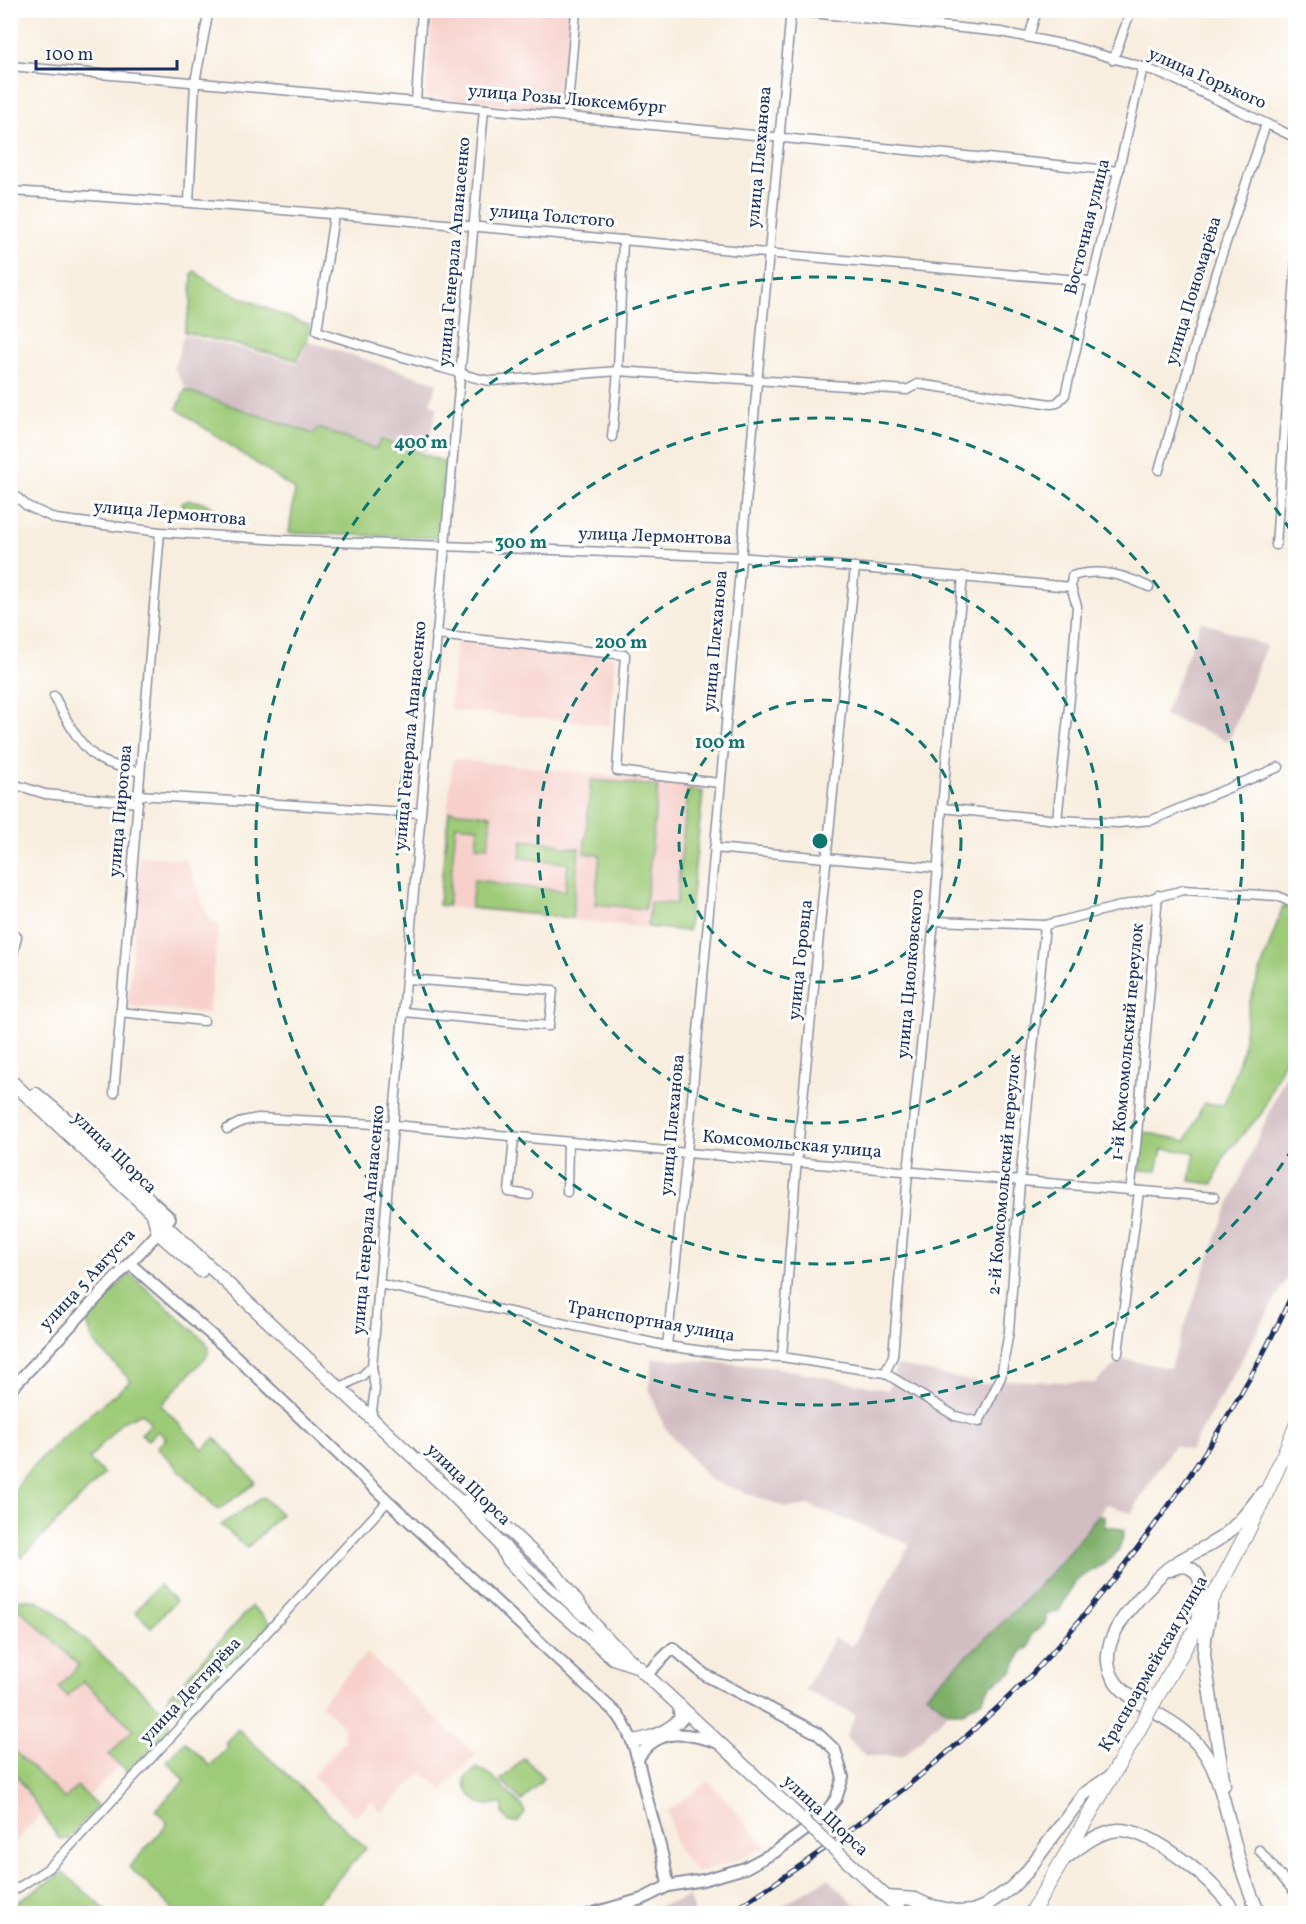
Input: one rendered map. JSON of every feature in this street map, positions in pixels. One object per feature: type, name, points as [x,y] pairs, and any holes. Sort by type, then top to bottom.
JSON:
[{"type":"main road","name":"улица Щорса","points":[[10,1079],[159,1225],[339,1388],[495,1537]]},
{"type":"main road","points":[[10,1079],[42,1098],[149,1199],[159,1225]]},
{"type":"main road","name":"Красноармейская улица","points":[[1031,1914],[1196,1629],[1275,1475],[1296,1426]]},
{"type":"main road","points":[[1227,1807],[1212,1765],[1199,1744],[1181,1728],[1124,1693],[1112,1678],[1109,1668],[1109,1647],[1121,1622],[1150,1585],[1171,1564],[1213,1542],[1236,1525],[1275,1475]]},
{"type":"main road","points":[[450,1492],[493,1516],[551,1569],[601,1633]]},
{"type":"main road","points":[[495,1537],[509,1561],[537,1591],[613,1658],[643,1671]]},
{"type":"main road","points":[[1150,1585],[1174,1568],[1182,1566],[1194,1570],[1200,1581],[1201,1589],[1196,1629]]},
{"type":"main road","points":[[1212,1599],[1204,1655],[1227,1807],[1241,1865],[1259,1914]]},
{"type":"main road","name":"улица Щорса","points":[[601,1633],[905,1914]]},
{"type":"main road","points":[[633,1741],[660,1734],[675,1724],[681,1719],[678,1705]]},
{"type":"main road","points":[[891,1914],[887,1897],[915,1899],[928,1905],[960,1912],[972,1911],[985,1906],[1026,1873],[1084,1794],[1111,1776]]},
{"type":"main road","points":[[1061,1861],[1106,1833],[1128,1830],[1152,1841],[1199,1873],[1226,1898],[1236,1914]]},
{"type":"street","points":[[189,202],[195,82],[209,10]]},
{"type":"street","points":[[416,102],[422,10]]},
{"type":"street","points":[[567,117],[576,10]]},
{"type":"street","name":"улица Горького","points":[[782,10],[1029,36],[1071,46],[1143,67],[1176,80],[1296,138]]},
{"type":"street","points":[[1029,36],[1037,10]]},
{"type":"street","points":[[1113,60],[1131,10]]},
{"type":"street","name":"улица Плеханова","points":[[667,1346],[687,1153],[790,11]]},
{"type":"street","name":"улица Розы Люксембург","points":[[10,66],[416,102],[1119,171]]},
{"type":"street","name":"Восточная улица","points":[[757,381],[907,390],[918,384],[1051,405],[1058,403],[1065,394],[1143,67]]},
{"type":"street","name":"улица Генерала Апанасенко","points":[[371,1418],[375,1389],[372,1366],[484,109]]},
{"type":"street","name":"улица Пономарёва","points":[[1158,470],[1216,272],[1266,124]]},
{"type":"street","name":"улица Толстого","points":[[10,192],[189,202],[938,270],[1091,281]]},
{"type":"street","points":[[334,215],[317,330],[362,346],[460,372],[478,380],[491,381],[618,371],[757,381]]},
{"type":"street","points":[[612,437],[618,371],[623,240]]},
{"type":"street","points":[[1276,545],[1296,262]]},
{"type":"street","name":"улица Лермонтова","points":[[10,491],[27,506],[56,519],[160,532],[283,540],[740,557],[1071,587]]},
{"type":"street","name":"улица Пирогова","points":[[114,1093],[160,532]]},
{"type":"street","name":"улица Горовца","points":[[782,1357],[797,1161],[855,567]]},
{"type":"street","points":[[1057,820],[1077,606],[1071,587],[1072,576],[1088,572],[1127,577],[1149,587]]},
{"type":"street","name":"улица Циолковского","points":[[885,1373],[893,1356],[908,1172],[934,921],[963,576]]},
{"type":"street","points":[[436,635],[626,655],[617,771],[720,783]]},
{"type":"street","points":[[54,696],[71,728],[102,761],[140,772]]},
{"type":"street","points":[[942,808],[1057,820],[1118,823],[1152,820],[1279,767]]},
{"type":"street","points":[[10,783],[45,794],[420,813]]},
{"type":"street","points":[[714,848],[937,868]]},
{"type":"street","points":[[934,921],[1045,925],[1184,890],[1278,896],[1296,905]]},
{"type":"street","name":"1-й Комсомольский переулок","points":[[1118,1353],[1134,1191],[1158,895]]},
{"type":"street","name":"2-й Комсомольский переулок","points":[[979,1422],[1001,1377],[1009,1331],[1020,1182],[1045,925]]},
{"type":"street","points":[[10,931],[17,937],[10,966]]},
{"type":"street","points":[[404,1012],[549,1026],[553,990],[407,978]]},
{"type":"street","points":[[120,1012],[204,1021]]},
{"type":"street","name":"Комсомольская улица","points":[[227,1129],[243,1120],[258,1118],[395,1125],[687,1153],[1214,1197]]},
{"type":"street","points":[[514,1137],[509,1192],[529,1195]]},
{"type":"street","points":[[567,1192],[568,1142]]},
{"type":"street","name":"улица 5 Августа","points":[[10,1390],[129,1263],[159,1225]]},
{"type":"street","points":[[129,1263],[232,1353],[609,1705],[626,1725],[639,1757],[648,1804],[666,1866],[668,1886]]},
{"type":"street","name":"Транспортная улица","points":[[380,1284],[667,1346],[731,1355],[782,1357],[885,1373],[955,1416],[979,1422]]},
{"type":"street","points":[[339,1388],[362,1376],[372,1366]]},
{"type":"street","name":"улица Дегтярёва","points":[[10,1893],[47,1869],[63,1854],[388,1501]]},
{"type":"street","name":"улица Щорса","points":[[495,1537],[601,1633]]},
{"type":"street","points":[[590,1914],[648,1897],[668,1886],[703,1880],[745,1868],[775,1852],[831,1808],[837,1799],[843,1777],[835,1750],[817,1733],[705,1675],[673,1648],[643,1671]]},
{"type":"street","points":[[639,1757],[651,1743],[664,1736],[696,1735],[722,1745]]},
{"type":"street","points":[[1259,1850],[1296,1894]]},
{"type":"shaded area","points":[[433,11],[571,11],[562,110],[425,98]]},
{"type":"shaded area","points":[[184,335],[298,363],[308,341],[437,383],[430,404],[437,407],[426,451],[381,437],[375,448],[318,427],[314,433],[187,390],[174,368]]},
{"type":"shaded area","points":[[1201,621],[1266,646],[1229,741],[1164,715]]},
{"type":"shaded area","points":[[456,640],[615,656],[610,725],[450,710]]},
{"type":"shaded area","points":[[453,759],[705,786],[689,932],[437,906]]},
{"type":"shaded area","points":[[140,856],[186,860],[210,922],[219,924],[208,1013],[128,1006]]},
{"type":"shaded area","points":[[1295,1052],[1296,1259],[1190,1451],[1174,1445],[1131,1513],[1107,1504],[1088,1530],[1021,1606],[926,1694],[949,1712],[904,1756],[866,1756],[846,1737],[856,1715],[805,1690],[834,1638],[852,1646],[910,1544],[808,1505],[788,1508],[710,1480],[664,1427],[649,1388],[653,1358],[773,1367],[888,1390],[897,1365],[984,1384],[1005,1380],[1095,1383],[1122,1359],[1170,1368],[1221,1224]]},
{"type":"shaded area","points":[[10,1602],[150,1733],[59,1828],[43,1813],[11,1846]]},
{"type":"shaded area","points":[[367,1653],[476,1755],[442,1790],[422,1772],[382,1812],[371,1801],[355,1817],[312,1776],[345,1741],[343,1726],[320,1704]]},
{"type":"shaded area","points":[[709,1781],[766,1847],[713,1869],[696,1872],[676,1847],[668,1811]]},
{"type":"shaded area","points":[[828,1878],[863,1913],[771,1913],[803,1893]]},
{"type":"shaded area","points":[[689,1897],[694,1912],[638,1913]]},
{"type":"green space","points":[[195,271],[224,290],[309,325],[308,337],[297,360],[184,332],[191,302],[192,273]]},
{"type":"green space","points":[[185,390],[314,434],[318,428],[376,449],[381,439],[445,462],[439,538],[289,533],[295,490],[177,409]]},
{"type":"green space","points":[[190,500],[203,502],[218,515],[183,515],[182,503]]},
{"type":"green space","points":[[591,780],[658,786],[645,909],[595,904],[600,855],[584,853]]},
{"type":"green space","points":[[688,790],[703,792],[688,931],[648,927],[650,902],[676,904]]},
{"type":"green space","points":[[449,811],[491,815],[488,847],[476,846],[478,827],[456,825],[448,906],[439,905]]},
{"type":"green space","points":[[522,840],[579,848],[572,918],[471,908],[474,880],[565,891],[568,863],[520,858]]},
{"type":"green space","points":[[1283,906],[1295,911],[1295,1033],[1262,1113],[1225,1154],[1213,1184],[1190,1181],[1195,1152],[1162,1149],[1157,1171],[1140,1170],[1144,1132],[1186,1141],[1204,1103],[1224,1105],[1242,1052],[1249,1004]]},
{"type":"green space","points":[[130,1274],[209,1347],[207,1356],[161,1405],[203,1449],[215,1438],[255,1481],[254,1484],[218,1510],[157,1447],[166,1439],[158,1431],[148,1440],[141,1434],[151,1424],[142,1413],[122,1422],[89,1459],[104,1474],[22,1557],[11,1546],[9,1516],[11,1500],[18,1486],[45,1454],[82,1420],[131,1381],[94,1343],[86,1320]]},
{"type":"green space","points":[[263,1497],[281,1514],[247,1548],[221,1525]]},
{"type":"green space","points":[[1098,1515],[1104,1516],[1105,1527],[1124,1530],[1119,1549],[1109,1560],[1076,1582],[1059,1611],[1046,1615],[1046,1623],[1032,1634],[1028,1648],[1023,1650],[1012,1672],[990,1686],[982,1700],[963,1712],[949,1712],[926,1694],[1038,1587]]},
{"type":"green space","points":[[159,1585],[176,1601],[151,1627],[135,1612]]},
{"type":"green space","points":[[22,1599],[38,1601],[50,1608],[167,1714],[169,1730],[128,1773],[109,1755],[133,1729],[83,1681],[67,1697],[59,1687],[79,1665],[12,1602]]},
{"type":"green space","points":[[252,1606],[271,1624],[185,1717],[166,1700]]},
{"type":"green space","points":[[238,1729],[366,1848],[307,1913],[177,1913],[129,1867],[168,1824],[156,1810],[185,1780],[166,1761],[185,1741],[210,1766],[228,1747],[225,1743]]},
{"type":"green space","points":[[10,1747],[65,1799],[77,1786],[98,1806],[68,1839],[60,1839],[57,1836],[11,1767]]},
{"type":"green space","points":[[524,1758],[544,1778],[522,1801],[501,1780]]},
{"type":"green space","points":[[477,1768],[489,1774],[523,1807],[525,1813],[518,1822],[509,1822],[503,1814],[503,1805],[479,1803],[471,1796],[466,1788],[465,1778]]},
{"type":"green space","points":[[63,1872],[109,1913],[11,1913],[11,1906]]},
{"type":"railway","points":[[728,1914],[808,1861],[886,1803],[961,1741],[1052,1652],[1094,1603],[1166,1510],[1236,1401],[1278,1325],[1296,1286]]}]
